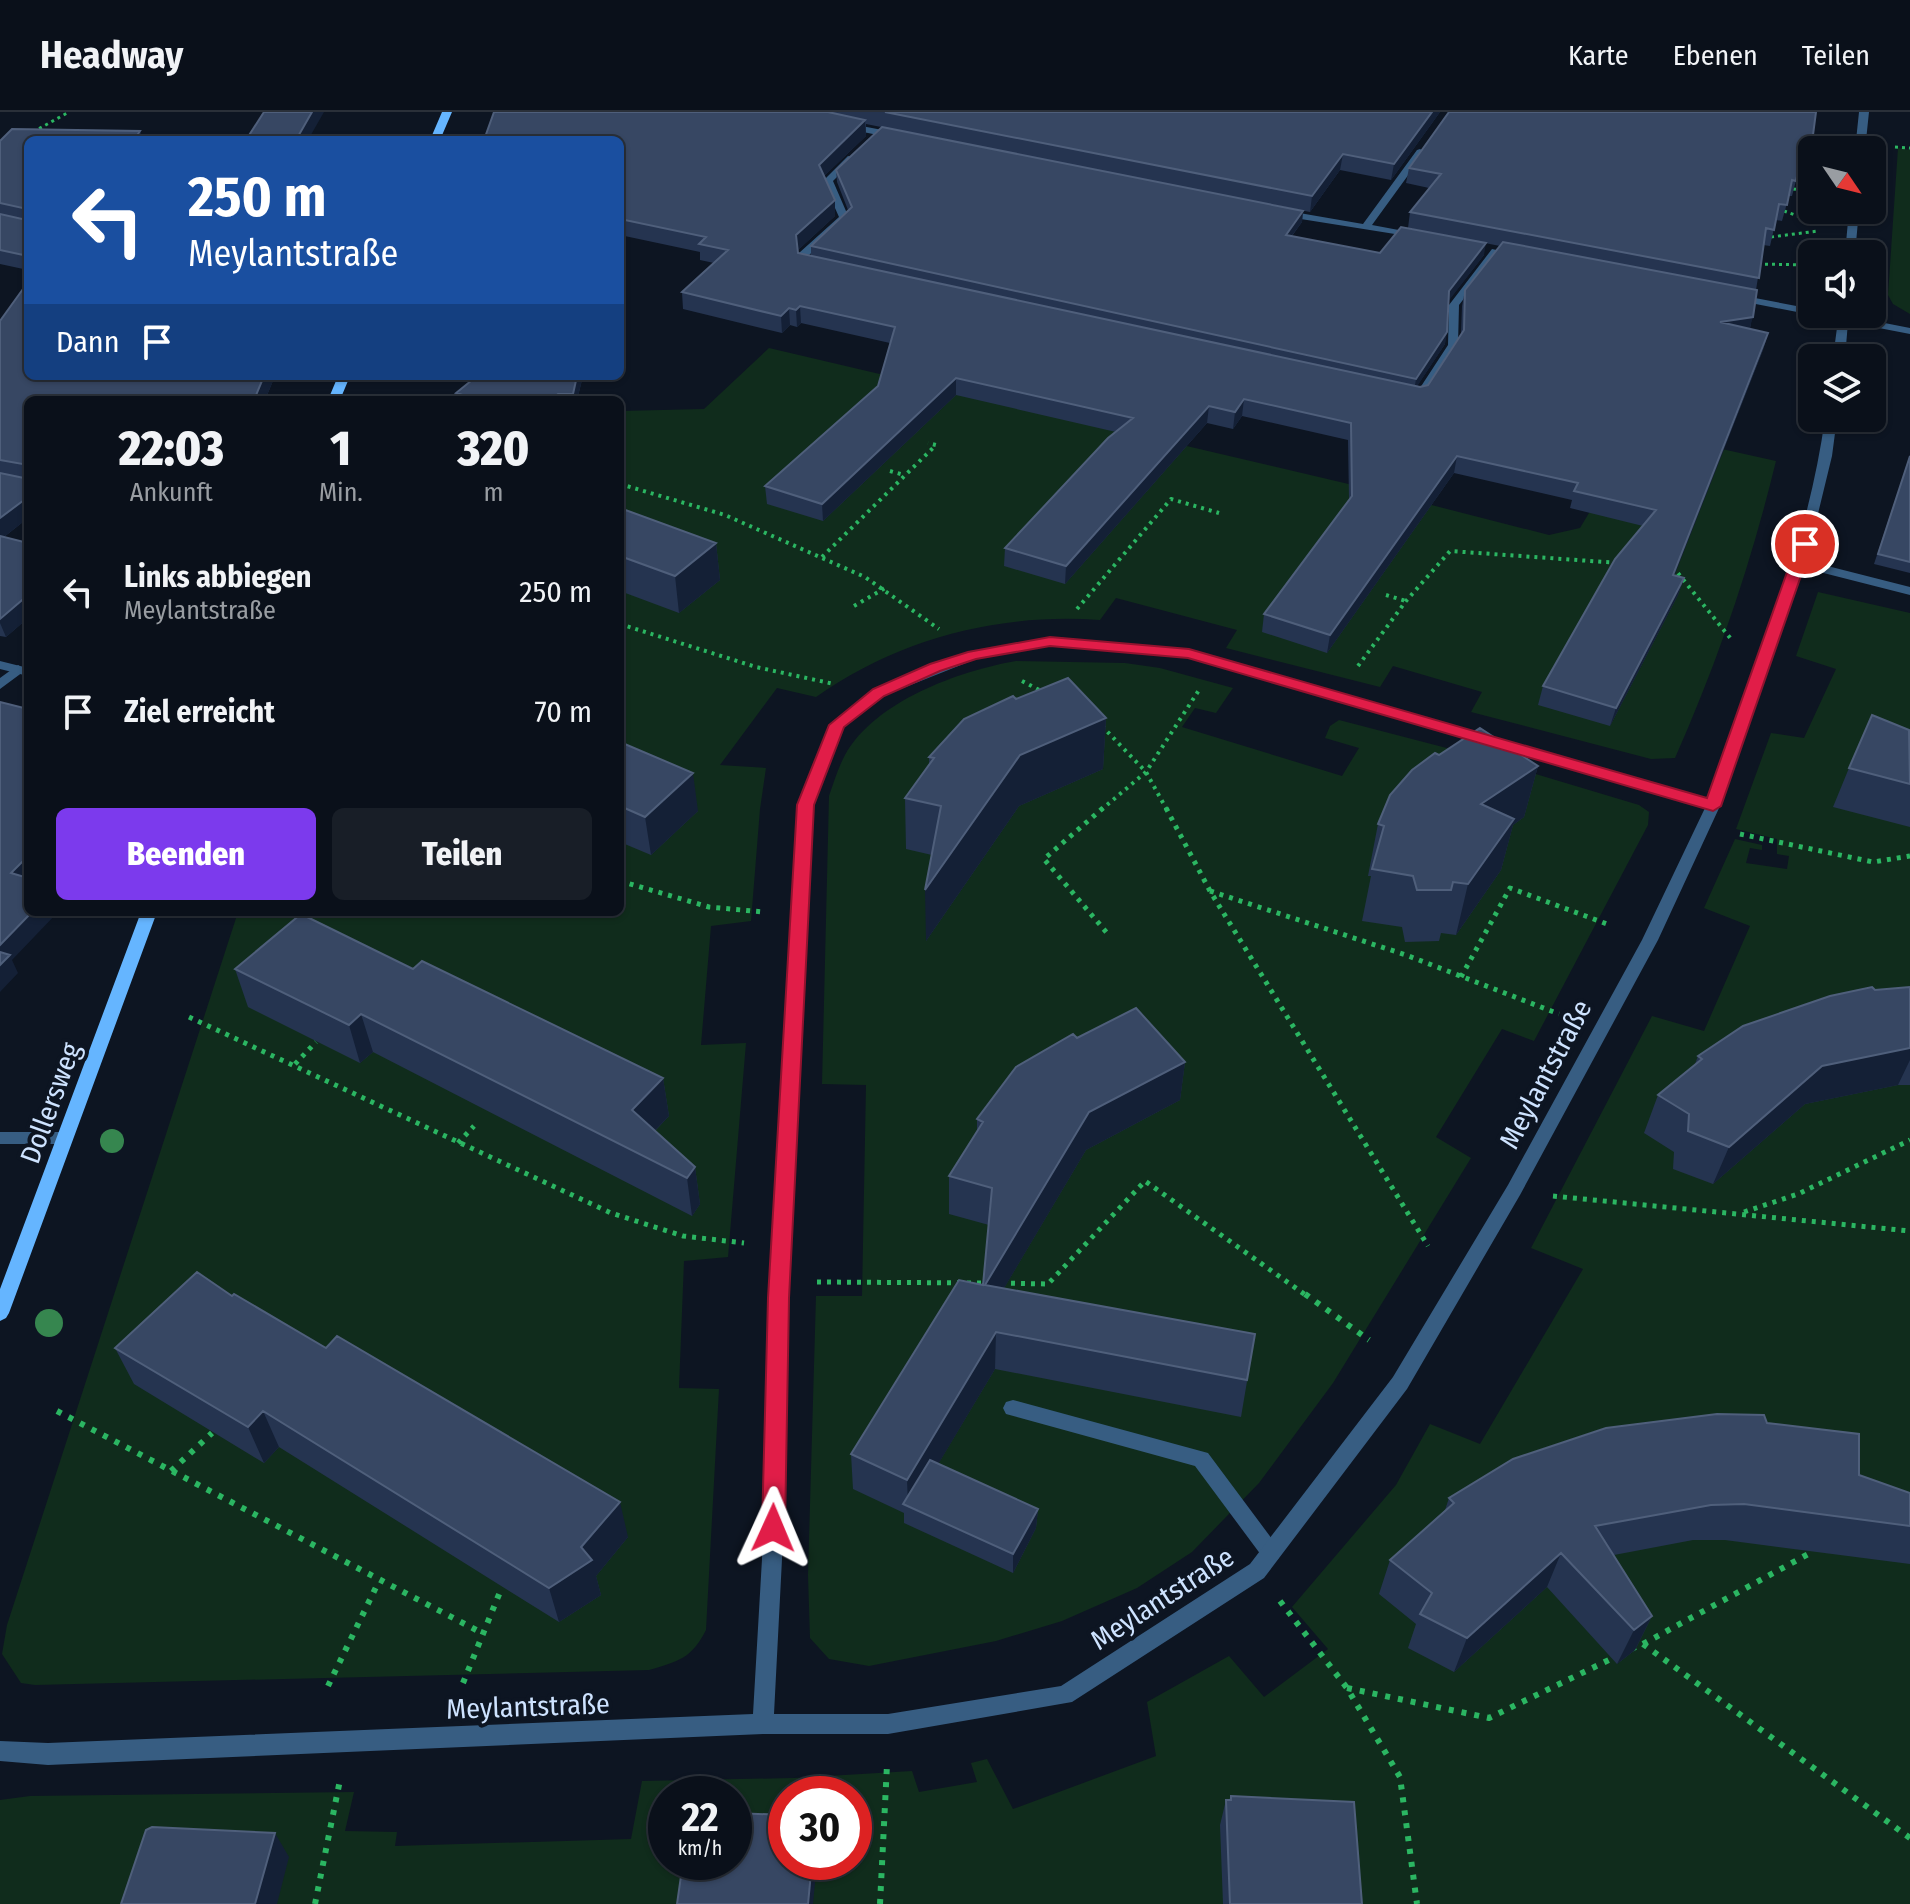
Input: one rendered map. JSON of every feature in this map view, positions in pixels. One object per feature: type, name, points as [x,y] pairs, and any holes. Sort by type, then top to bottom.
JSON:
[{"type":"main road","points":[[437,136],[447,112]]},
{"type":"main road","name":"Dollersweg","points":[[0,1313],[148,916]]},
{"type":"street","points":[[1861,136],[1864,112]]},
{"type":"street","points":[[835,123],[913,139]]},
{"type":"street","points":[[868,142],[879,132]]},
{"type":"street","points":[[1367,226],[1424,147]]},
{"type":"street","points":[[830,272],[804,264],[803,255],[844,218],[828,181],[858,151]]},
{"type":"street","points":[[1271,211],[1433,239]]},
{"type":"street","points":[[1418,398],[1453,345],[1454,305],[1501,252],[1479,249]]},
{"type":"street","points":[[1719,294],[1798,309]]},
{"type":"street","points":[[1886,326],[1910,331]]},
{"type":"street","name":"Meylantstraße","points":[[0,1751],[48,1754],[763,1724],[888,1724],[1065,1695],[1257,1571],[1400,1383],[1456,1292],[1650,940],[1713,806],[1800,563],[1829,432]]},
{"type":"street","points":[[1800,563],[1910,591]]},
{"type":"street","points":[[763,1724],[772,1559],[779,1281],[806,805],[837,725],[878,693],[935,668],[973,655],[1050,641],[1189,654],[1713,806]]},
{"type":"street","points":[[0,665],[23,671]]},
{"type":"street","points":[[0,685],[23,671]]},
{"type":"street","points":[[0,1138],[65,1138]]},
{"type":"street","points":[[1013,1408],[1201,1459],[1271,1553]]},
{"type":"path","points":[[22,137],[69,112]]},
{"type":"path","points":[[1895,146],[1910,148]]},
{"type":"path","points":[[1793,189],[1798,190]]},
{"type":"path","points":[[1784,211],[1825,225]]},
{"type":"path","points":[[1771,237],[1822,231]]},
{"type":"path","points":[[1758,264],[1798,265]]},
{"type":"path","points":[[822,557],[936,445],[928,443]]},
{"type":"path","points":[[890,471],[905,475]]},
{"type":"path","points":[[624,485],[725,515],[885,588],[973,655],[1055,698]]},
{"type":"path","points":[[1050,641],[1171,499],[1219,513]]},
{"type":"path","points":[[1336,696],[1406,601],[1450,551],[1630,563]]},
{"type":"path","points":[[1668,556],[1731,639]]},
{"type":"path","points":[[1660,566],[1675,567]]},
{"type":"path","points":[[854,606],[885,588]]},
{"type":"path","points":[[1386,595],[1406,601]]},
{"type":"path","points":[[624,625],[756,667],[878,693]]},
{"type":"path","points":[[1107,933],[1044,859],[1146,772],[1216,661]]},
{"type":"path","points":[[1095,719],[1146,772],[1210,891],[1428,1246]]},
{"type":"path","points":[[1727,831],[1873,862],[1910,856]]},
{"type":"path","points":[[624,882],[748,913],[800,911]]},
{"type":"path","points":[[1461,977],[1509,887],[1607,924]]},
{"type":"path","points":[[1210,891],[1406,955],[1559,1014]]},
{"type":"path","points":[[189,1017],[611,1213],[683,1236],[781,1248]]},
{"type":"path","points":[[295,1064],[316,1042]]},
{"type":"path","points":[[458,1143],[474,1126]]},
{"type":"path","points":[[1740,1214],[1798,1194],[1910,1140]]},
{"type":"path","points":[[779,1281],[1048,1284],[1143,1179],[1369,1340]]},
{"type":"path","points":[[1547,1195],[1910,1231]]},
{"type":"path","points":[[57,1411],[482,1633]]},
{"type":"path","points":[[171,1471],[212,1433]]},
{"type":"path","points":[[1347,1688],[1489,1718],[1643,1644],[1812,1552]]},
{"type":"path","points":[[328,1686],[379,1581]]},
{"type":"path","points":[[463,1683],[502,1587]]},
{"type":"path","points":[[1280,1600],[1347,1688],[1400,1777],[1417,1904]]},
{"type":"path","points":[[1643,1644],[1910,1838]]},
{"type":"path","points":[[880,1904],[887,1765]]},
{"type":"path","points":[[315,1904],[340,1779]]},
{"type":"green space","points":[[1898,148],[1910,150],[1910,314],[1893,304],[1888,295]]},
{"type":"green space","points":[[769,348],[1357,486],[1549,535],[1580,528],[1589,513],[1722,449],[1776,461],[1732,612],[1675,758],[1651,759],[1471,712],[1482,692],[1393,666],[1380,687],[1226,648],[1237,630],[1116,598],[1100,620],[1024,621],[987,626],[916,645],[848,676],[816,697],[777,688],[720,765],[766,768],[751,921],[711,926],[701,1045],[746,1043],[728,1257],[684,1261],[679,1388],[719,1389],[706,1630],[695,1647],[676,1661],[649,1670],[21,1683],[2,1654],[7,1625],[237,916],[624,916],[624,411],[704,409]]},
{"type":"green space","points":[[1818,592],[1910,613],[1910,1904],[0,1904],[0,1800],[30,1796],[354,1792],[345,1831],[397,1832],[395,1846],[631,1839],[642,1781],[648,1781],[648,1880],[752,1880],[752,1779],[768,1779],[768,1880],[872,1880],[872,1776],[828,1776],[912,1771],[919,1792],[977,1782],[971,1763],[987,1759],[1013,1809],[1156,1756],[1147,1702],[1229,1656],[1264,1697],[1328,1649],[1292,1607],[1396,1485],[1430,1424],[1480,1444],[1583,1269],[1531,1248],[1652,1016],[1704,1031],[1750,926],[1704,908],[1735,839],[1762,845],[1762,850],[1750,848],[1746,863],[1787,869],[1789,856],[1777,854],[1777,839],[1736,829],[1771,733],[1804,738],[1836,669],[1796,656]]},
{"type":"green space","points":[[1016,661],[1125,663],[1160,668],[1233,688],[1216,713],[1195,708],[1182,727],[1342,776],[1359,748],[1325,738],[1330,726],[1339,720],[1462,752],[1639,805],[1649,812],[1648,825],[1534,1041],[1502,1029],[1436,1137],[1471,1158],[1333,1383],[1259,1483],[1192,1552],[1137,1588],[1062,1621],[996,1641],[869,1666],[829,1659],[810,1638],[808,1575],[816,1296],[862,1296],[866,1085],[822,1084],[829,796],[845,755],[876,719],[897,704],[945,681]]},
{"type":"building","points":[[264,112],[312,112],[298,136],[249,136]]},
{"type":"building","points":[[494,112],[828,112],[865,120],[819,165],[835,200],[796,235],[798,253],[1420,387],[1428,385],[1464,330],[1465,290],[1503,242],[1757,290],[1753,317],[1720,322],[1768,333],[1673,575],[1684,578],[1616,708],[1543,686],[1615,559],[1656,510],[1574,491],[1578,483],[1457,456],[1330,635],[1264,614],[1352,496],[1351,423],[1244,399],[1235,412],[1209,406],[1066,566],[1005,548],[1108,438],[1133,418],[956,378],[822,504],[765,486],[878,386],[895,327],[800,306],[796,310],[789,308],[781,316],[682,292],[728,250],[699,244],[706,237],[624,220],[624,136],[485,136]]},
{"type":"building","points":[[885,112],[1432,112],[1394,164],[1343,154],[1312,196]]},
{"type":"building","points":[[1449,112],[1816,112],[1813,135],[1798,136],[1798,171],[1796,181],[1792,180],[1787,205],[1779,204],[1774,230],[1766,228],[1759,278],[1410,212],[1441,174],[1409,168]]},
{"type":"building","points":[[882,127],[1303,211],[1286,235],[1380,253],[1401,227],[1486,243],[1449,291],[1447,332],[1416,379],[811,246],[852,207],[836,170]]},
{"type":"building","points":[[12,129],[140,131],[137,136],[24,136],[24,211],[23,208],[0,203],[0,141]]},
{"type":"building","points":[[0,214],[22,219],[24,255],[0,250]]},
{"type":"building","points":[[24,288],[24,380],[262,380],[256,396],[24,396],[24,478],[23,464],[0,460],[0,321]]},
{"type":"building","points":[[472,380],[576,380],[573,394],[556,396],[466,396],[456,393]]},
{"type":"building","points":[[1910,456],[1910,562],[1878,554]]},
{"type":"building","points":[[0,473],[24,478],[24,500],[0,518]]},
{"type":"building","points":[[624,509],[716,543],[675,576],[624,557]]},
{"type":"building","points":[[0,536],[24,542],[24,598],[0,619]]},
{"type":"building","points":[[1068,678],[1106,718],[1020,755],[925,890],[941,806],[905,798],[934,758],[929,757],[964,719],[1013,696],[1016,699]]},
{"type":"building","points":[[0,702],[24,708],[24,860],[11,873],[24,877],[24,916],[28,916],[0,945]]},
{"type":"building","points":[[1872,715],[1909,730],[1910,784],[1849,768]]},
{"type":"building","points":[[1480,728],[1538,766],[1481,804],[1514,819],[1468,884],[1453,882],[1451,890],[1417,890],[1413,876],[1372,869],[1384,826],[1378,824],[1390,795],[1412,770]]},
{"type":"building","points":[[624,744],[693,773],[645,817],[624,808]]},
{"type":"building","points":[[299,916],[305,916],[413,969],[422,961],[663,1078],[632,1110],[695,1167],[687,1178],[361,1014],[349,1025],[235,969]]},
{"type":"building","points":[[0,952],[10,955],[0,965]]},
{"type":"building","points":[[1872,987],[1875,990],[1910,987],[1910,1048],[1822,1066],[1729,1147],[1688,1131],[1689,1114],[1658,1095],[1702,1059],[1698,1056],[1743,1026],[1830,996]]},
{"type":"building","points":[[1136,1008],[1185,1062],[1089,1112],[985,1285],[1255,1334],[1247,1380],[996,1332],[907,1480],[851,1454],[959,1280],[983,1285],[992,1188],[949,1176],[983,1122],[977,1119],[1016,1067],[1073,1034],[1077,1038]]},
{"type":"building","points":[[197,1272],[232,1296],[234,1294],[326,1348],[337,1336],[620,1502],[581,1547],[592,1560],[549,1588],[263,1411],[248,1427],[115,1348]]},
{"type":"building","points":[[1717,1414],[1764,1415],[1767,1423],[1859,1434],[1859,1475],[1910,1493],[1910,1526],[1744,1504],[1711,1505],[1595,1526],[1652,1616],[1634,1630],[1561,1553],[1467,1638],[1420,1614],[1432,1593],[1390,1560],[1454,1503],[1449,1498],[1513,1459],[1606,1428]]},
{"type":"building","points":[[930,1460],[1038,1509],[1013,1554],[903,1504]]},
{"type":"building","points":[[1231,1796],[1354,1802],[1362,1904],[1230,1904],[1226,1800],[1231,1800]]},
{"type":"building","points":[[752,1814],[768,1814],[768,1880],[810,1880],[808,1904],[677,1904],[680,1880],[752,1880]]},
{"type":"building","points":[[152,1827],[275,1833],[255,1904],[121,1904],[146,1830]]},
{"type":"route","points":[[773,1528],[779,1298],[806,805],[837,725],[878,693],[973,655],[1050,641],[1082,643],[1189,654],[1713,806],[1805,544]]}]
